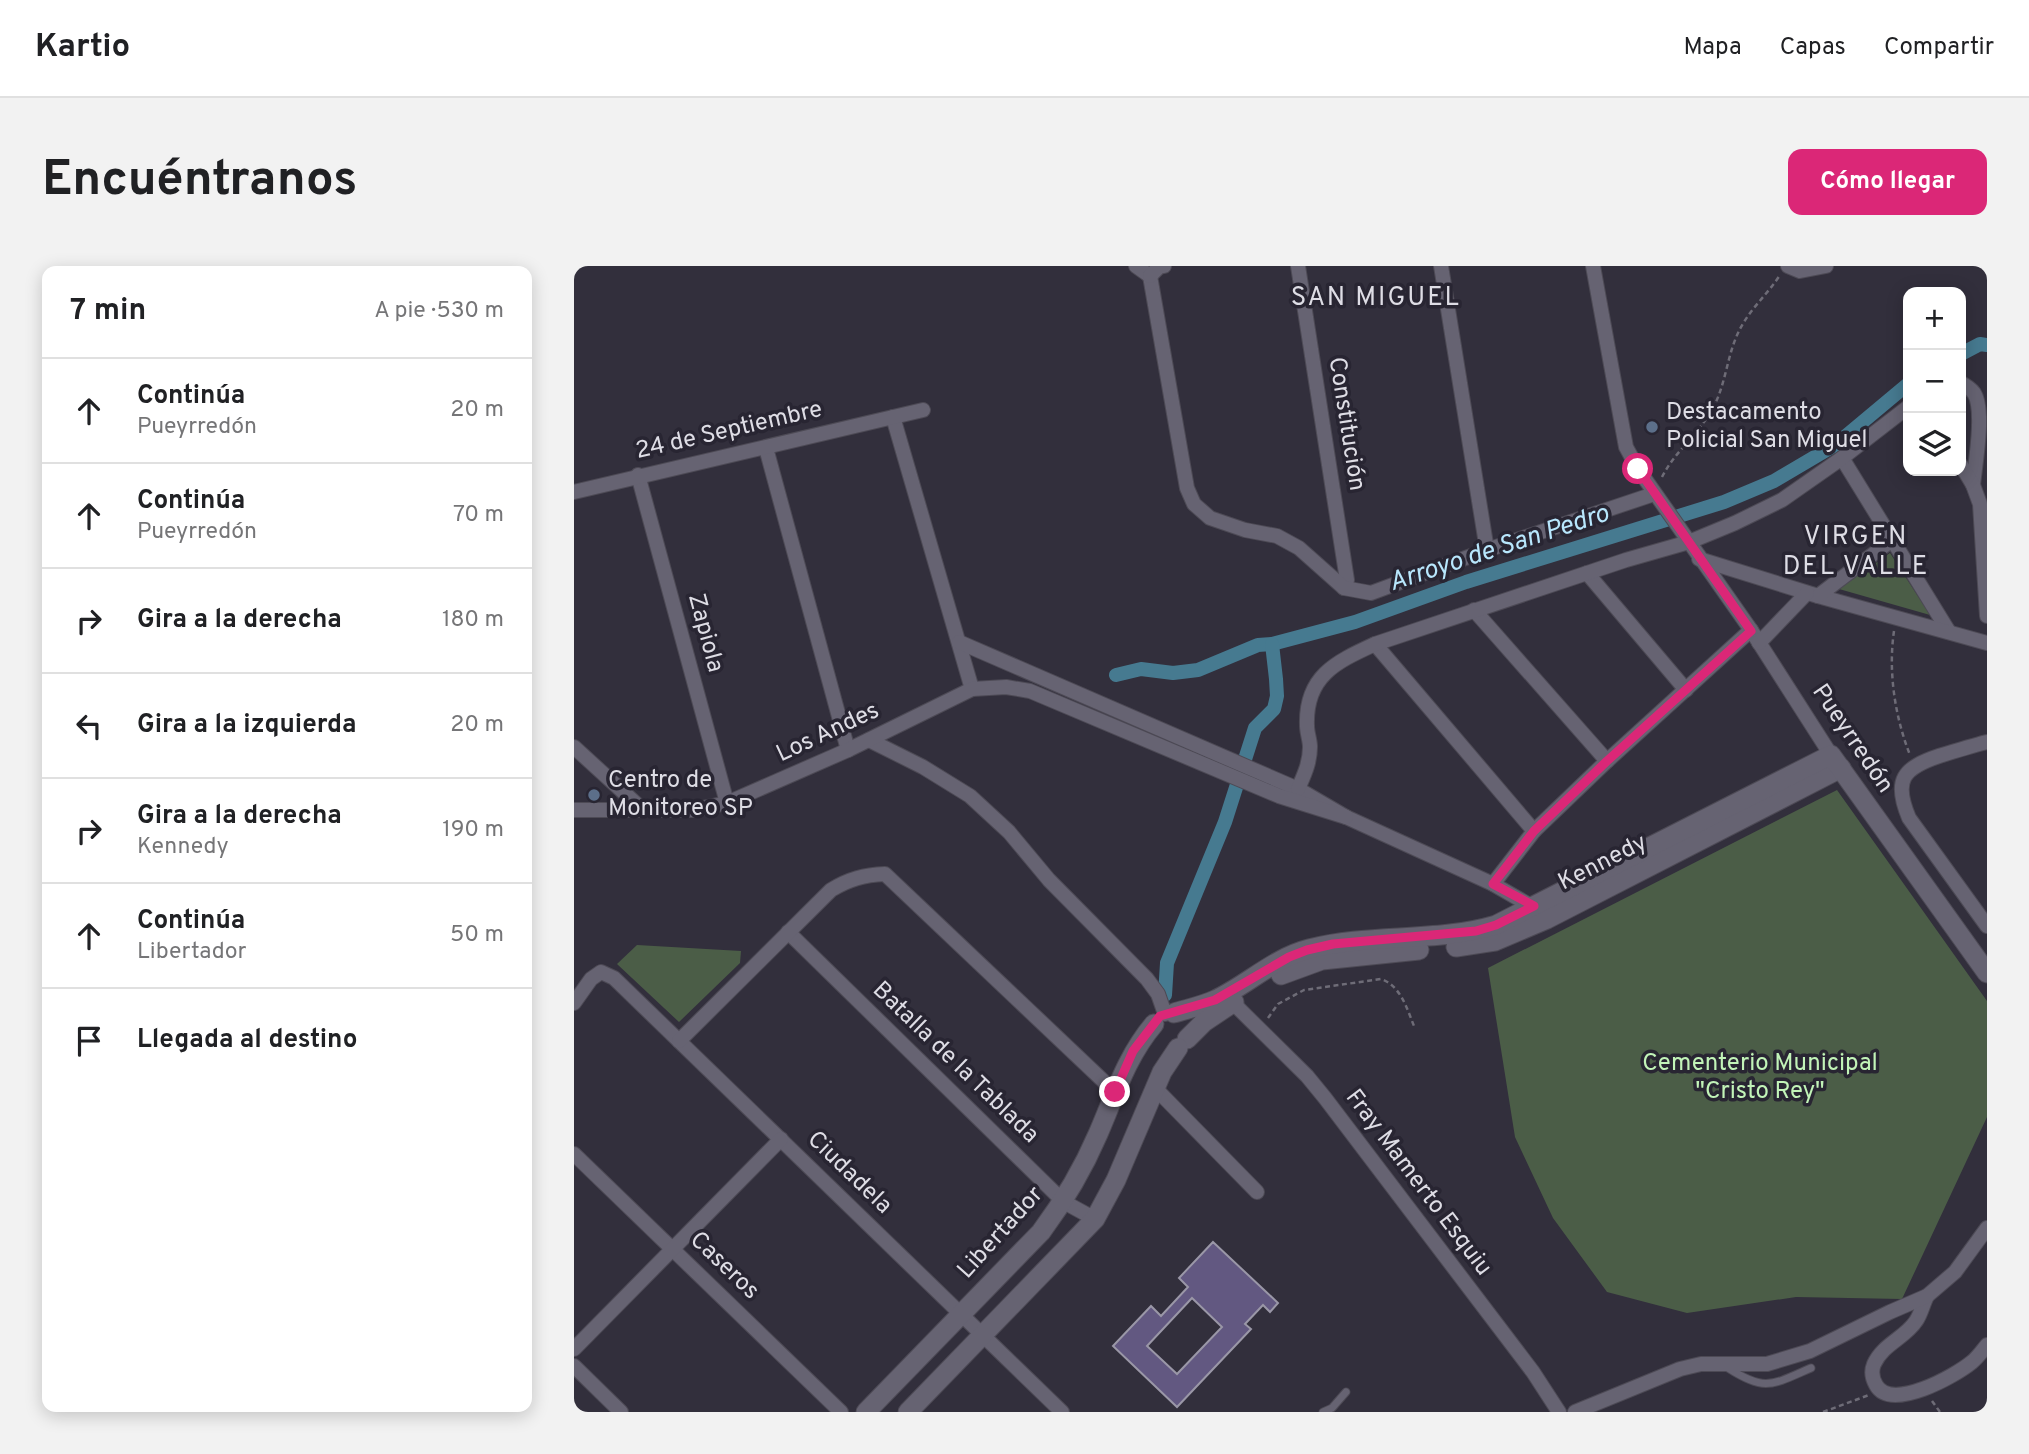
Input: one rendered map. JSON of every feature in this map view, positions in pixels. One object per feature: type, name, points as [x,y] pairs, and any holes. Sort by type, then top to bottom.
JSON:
[{"type":"street","points":[[1136,266],[1150,276],[1186,488],[1194,504],[1210,518],[1245,530],[1277,536],[1299,548],[1343,588],[1371,593],[1487,550],[1654,494],[1626,447],[1593,266]]},
{"type":"street","points":[[1150,276],[1164,266]]},
{"type":"street","name":"Constitución","points":[[1298,266],[1347,580],[1343,588]]},
{"type":"street","points":[[1441,266],[1487,550]]},
{"type":"street","points":[[1787,266],[1800,271],[1826,266]]},
{"type":"street","points":[[1966,386],[1975,394],[1978,412],[1973,485]]},
{"type":"street","name":"24 de Septiembre","points":[[574,492],[923,410]]},
{"type":"street","points":[[1287,789],[1307,768],[1310,701],[1321,677],[1340,660],[1375,644],[1587,573],[1684,536],[1735,523],[1782,500],[1903,411]]},
{"type":"street","points":[[893,417],[972,689],[1006,687],[1030,691],[1233,777],[1287,789]]},
{"type":"street","points":[[766,447],[848,750]]},
{"type":"street","points":[[1842,458],[1949,632]]},
{"type":"street","points":[[1966,474],[1980,505],[1987,616]]},
{"type":"street","name":"Zapiola","points":[[638,475],[727,803]]},
{"type":"street","name":"Pueyrredón","points":[[1654,494],[1751,631],[1836,762],[1987,973]]},
{"type":"street","points":[[1759,643],[1813,594],[1892,540]]},
{"type":"street","points":[[1699,558],[1813,594],[1987,643]]},
{"type":"street","points":[[1587,573],[1686,690]]},
{"type":"street","points":[[1474,610],[1607,761]]},
{"type":"street","points":[[1493,884],[1534,831],[1751,631]]},
{"type":"street","points":[[959,642],[1239,763],[1287,789],[1493,884],[1541,913]]},
{"type":"street","points":[[1375,644],[1534,831]]},
{"type":"street","name":"Los Andes","points":[[574,810],[693,810],[727,803],[848,750],[972,689]]},
{"type":"street","points":[[869,740],[923,767],[970,796],[1009,832],[1049,880],[1147,979],[1158,994],[1164,1017]]},
{"type":"street","points":[[1987,742],[1915,765],[1905,776],[1902,790],[1903,804],[1909,818],[1987,926]]},
{"type":"street","points":[[574,747],[643,810]]},
{"type":"street","name":"Kennedy","points":[[1182,1044],[1228,999],[1275,964],[1307,950],[1333,944],[1476,931],[1541,913],[1836,762]]},
{"type":"street","points":[[679,1041],[831,890],[845,881],[867,874],[885,874],[1115,1092]]},
{"type":"street","name":"Batalla de la Tablada","points":[[788,932],[1064,1202],[1095,1219]]},
{"type":"street","name":"Ciudadela","points":[[574,1003],[591,979],[601,972],[614,978],[1062,1412]]},
{"type":"street","name":"Kennedy","points":[[1164,1017],[1228,999]]},
{"type":"street","name":"Fray Mamerto Esquiu","points":[[1228,999],[1307,1076],[1325,1098],[1533,1372],[1559,1412]]},
{"type":"street","points":[[1164,1017],[1152,1032],[1156,1043],[1166,1049],[1182,1044]]},
{"type":"street","points":[[908,1412],[1095,1219],[1116,1180],[1155,1088],[1173,1054],[1189,1034],[1186,1022],[1164,1017]]},
{"type":"street","name":"Libertador","points":[[866,1412],[1041,1232],[1064,1202],[1098,1135],[1133,1051],[1164,1017]]},
{"type":"street","points":[[1155,1088],[1257,1192]]},
{"type":"street","points":[[574,1349],[671,1247],[781,1139]]},
{"type":"street","name":"Caseros","points":[[574,1154],[841,1412]]},
{"type":"street","points":[[1574,1412],[1680,1369],[1701,1364],[1767,1364],[1810,1351],[1927,1296],[1955,1272],[1987,1228]]},
{"type":"street","points":[[1927,1296],[1916,1321],[1890,1342],[1875,1363],[1872,1377],[1878,1389],[1888,1396],[1924,1390],[1973,1361],[1987,1345]]},
{"type":"street","points":[[574,1366],[621,1412]]},
{"type":"lane","points":[[1724,1365],[1747,1380],[1772,1385],[1811,1368]]},
{"type":"lane","points":[[1323,1412],[1332,1408],[1346,1392]]},
{"type":"path","points":[[1654,494],[1669,463],[1711,412],[1726,376],[1737,334],[1749,312],[1768,294],[1787,266]]},
{"type":"path","points":[[1896,617],[1892,647],[1900,730],[1915,765]]},
{"type":"path","points":[[1260,1030],[1278,1004],[1304,990],[1381,979],[1401,995],[1414,1026]]},
{"type":"path","points":[[1823,1412],[1866,1397],[1878,1389]]},
{"type":"green space","points":[[1890,553],[1930,615],[1839,589]]},
{"type":"green space","name":"Cementerio Municipal \"Cristo Rey\"","points":[[1837,790],[1987,1001],[1987,1117],[1902,1299],[1796,1297],[1687,1313],[1607,1292],[1553,1218],[1515,1137],[1488,968]]},
{"type":"green space","points":[[637,945],[741,951],[740,963],[679,1022],[617,964]]},
{"type":"building","points":[[1213,1242],[1278,1303],[1270,1312],[1263,1305],[1245,1324],[1251,1329],[1177,1407],[1113,1346],[1151,1306],[1161,1316],[1188,1287],[1179,1278]],"holes":[[[1192,1298],[1222,1327],[1177,1374],[1147,1346]]]},
{"type":"waterway","name":"Arroyo de San Pedro","points":[[1966,351],[1980,344],[1987,345]]},
{"type":"waterway","name":"Arroyo de San Pedro","points":[[1116,675],[1141,669],[1173,673],[1198,670],[1258,645],[1272,644],[1355,622],[1466,582],[1724,502],[1774,481],[1835,445],[1903,388]]},
{"type":"waterway","points":[[1165,995],[1167,963],[1225,822],[1255,728],[1274,709],[1277,696],[1272,644]]},
{"type":"place","name":"Destacamento Policial San Miguel","points":[[1652,427]]},
{"type":"place","name":"Centro de Monitoreo SP","points":[[594,795]]},
{"type":"district","name":"SAN MIGUEL","points":[[1376,298]]},
{"type":"district","name":"VIRGEN DEL VALLE","points":[[1856,552]]},
{"type":"route","points":[[1115,1092],[1133,1051],[1160,1016],[1215,1000],[1289,957],[1333,944],[1476,931],[1521,915],[1534,906],[1493,884],[1534,831],[1751,631],[1638,469]]}]
